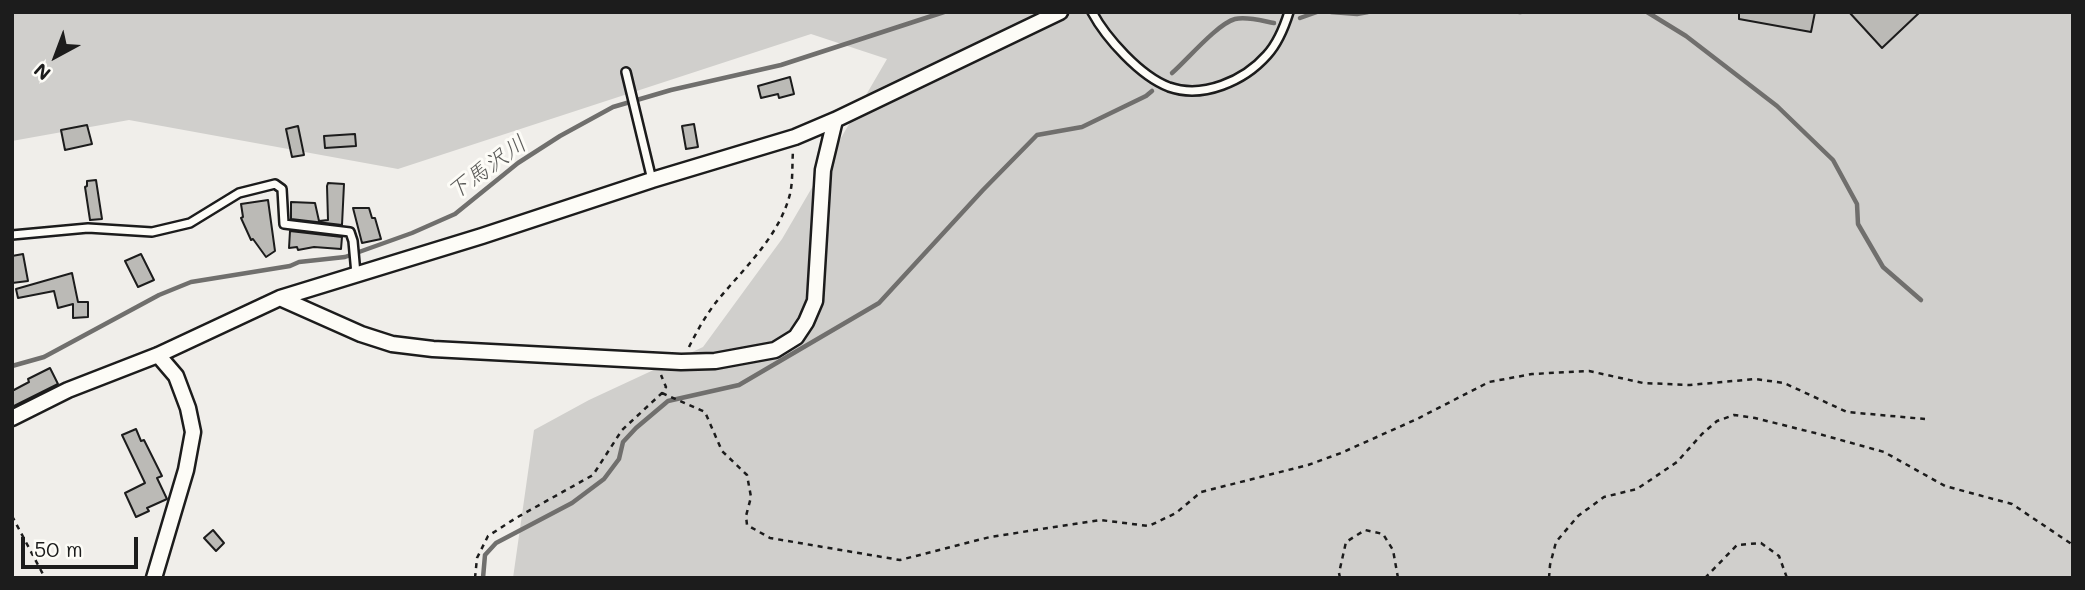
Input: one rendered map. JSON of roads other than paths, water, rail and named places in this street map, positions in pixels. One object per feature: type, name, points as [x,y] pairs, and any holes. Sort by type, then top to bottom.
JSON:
[{"type":"street","points":[[12,418],[68,390],[158,355],[280,298],[355,269],[482,236],[794,137],[1060,12]]},
{"type":"street","points":[[280,298],[361,334],[392,344],[433,349],[650,362],[715,361],[775,350],[796,337],[815,301],[823,170],[835,120]]},
{"type":"street","points":[[155,578],[186,470],[193,432],[188,408],[176,376],[158,355]]},
{"type":"lane","points":[[1092,12],[1101,29],[1144,72],[1169,86],[1190,91],[1218,88],[1247,73],[1267,55],[1282,34],[1289,12]]},
{"type":"lane","points":[[625,72],[652,180]]},
{"type":"lane","points":[[12,235],[88,228],[152,232],[190,223],[239,193],[275,184],[282,190],[284,224],[350,232],[355,269]]},
{"type":"waterway","name":"下馬沢川","points":[[12,366],[44,357],[159,295],[191,282],[290,266],[299,262],[345,257],[412,233],[455,214],[518,163],[613,107],[671,90],[781,65],[944,12]]},
{"type":"waterway","points":[[1300,18],[1317,12]]},
{"type":"waterway","points":[[1331,12],[1368,12]]},
{"type":"waterway","points":[[1647,12],[1686,36],[1777,106],[1833,160],[1857,204],[1858,224],[1883,267],[1921,300]]},
{"type":"waterway","points":[[1172,73],[1228,22],[1245,18],[1274,23]]},
{"type":"waterway","points":[[483,578],[485,555],[496,543],[572,503],[604,479],[619,459],[623,442],[668,401],[739,385],[879,303],[1037,135],[1082,127],[1152,91]]}]
